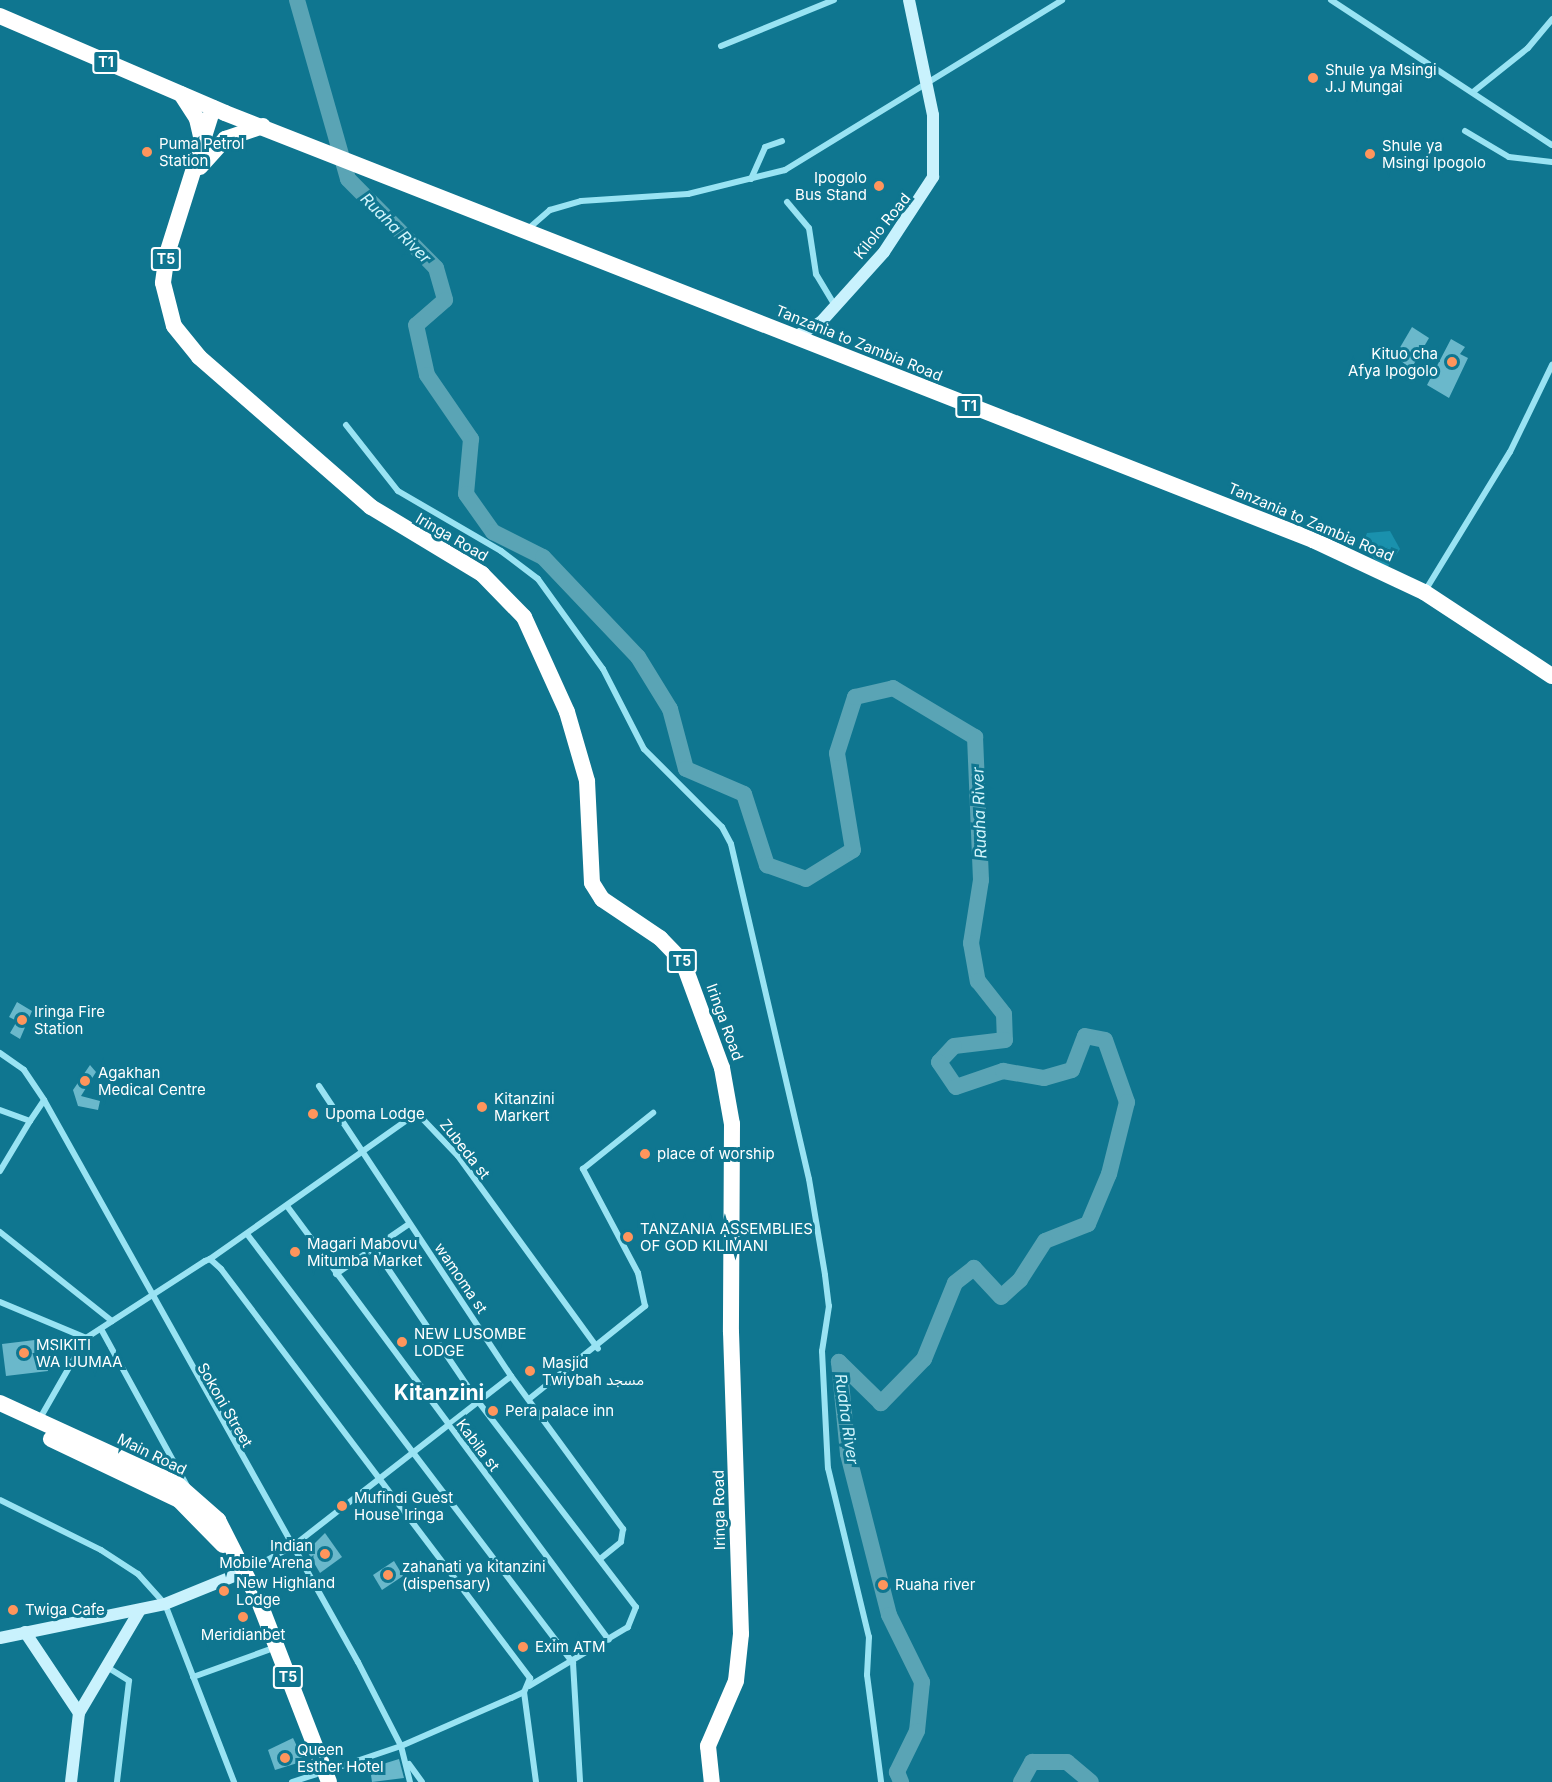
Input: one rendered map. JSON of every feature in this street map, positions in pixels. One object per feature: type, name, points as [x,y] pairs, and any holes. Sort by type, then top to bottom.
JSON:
[{"type":"highway","name":"T1","points":[[0,16],[219,110],[263,126]]},
{"type":"highway","points":[[178,91],[197,119],[206,147],[263,126]]},
{"type":"highway","name":"T5","points":[[206,147],[219,110]]},
{"type":"highway","name":"Tanzania to Zambia Road","points":[[263,126],[370,166],[527,231],[1178,486],[1424,592],[1552,676]]},
{"type":"highway","name":"Iringa Road","points":[[206,147],[167,254],[163,283],[166,306],[186,343],[371,507],[482,574],[524,617],[567,712],[587,781],[592,883],[602,899],[673,951],[701,1004],[723,1068],[732,1124],[731,1332],[741,1604],[735,1681],[708,1746],[712,1782]]},
{"type":"highway","name":"Main Road","points":[[0,1402],[188,1499]]},
{"type":"highway","name":"T5","points":[[0,1414],[188,1499],[243,1573],[322,1777]]},
{"type":"highway","name":"T5","points":[[243,1573],[268,1650],[322,1777]]},
{"type":"street","points":[[721,46],[834,0]]},
{"type":"street","name":"Kilolo Road","points":[[795,337],[836,307],[907,224],[933,177],[937,148],[926,78],[909,0]]},
{"type":"street","points":[[527,231],[550,210],[581,201],[665,197],[751,179],[792,167],[926,78],[1062,0]]},
{"type":"street","points":[[1331,0],[1552,145]]},
{"type":"street","points":[[1473,92],[1528,48],[1552,19]]},
{"type":"street","points":[[1465,131],[1509,157],[1552,162]]},
{"type":"street","points":[[751,179],[765,147],[782,141]]},
{"type":"street","points":[[787,202],[809,228],[816,274],[836,307]]},
{"type":"street","points":[[1424,592],[1510,453],[1552,365]]},
{"type":"street","points":[[346,425],[398,491],[501,551],[538,579],[603,669],[644,749],[722,826],[730,844],[809,1179],[825,1275],[829,1306],[822,1351],[828,1468],[870,1637],[867,1675],[881,1782]]},
{"type":"street","name":"Sokoni Street","points":[[0,1053],[24,1070],[44,1100],[293,1546],[401,1746],[410,1782]]},
{"type":"street","name":"wamoma st","points":[[319,1086],[359,1153],[511,1376],[623,1529],[621,1542],[600,1559]]},
{"type":"street","points":[[0,1171],[44,1100]]},
{"type":"street","points":[[0,1110],[30,1121]]},
{"type":"street","points":[[529,1399],[598,1349],[639,1314],[646,1294],[583,1169],[653,1113]]},
{"type":"street","name":"Zubeda st","points":[[86,1338],[153,1298],[247,1234],[409,1116],[423,1117],[458,1156],[598,1349]]},
{"type":"street","name":"Kabila st","points":[[287,1206],[609,1640]]},
{"type":"street","points":[[336,1274],[408,1224]]},
{"type":"street","points":[[0,1232],[112,1321]]},
{"type":"street","points":[[247,1234],[573,1663],[580,1782]]},
{"type":"street","points":[[292,1782],[322,1777],[401,1746],[524,1692],[529,1686],[573,1663],[609,1640],[638,1614],[600,1559],[477,1400],[374,1248]]},
{"type":"street","points":[[210,1259],[517,1655],[529,1686]]},
{"type":"street","points":[[0,1302],[86,1338],[39,1421]]},
{"type":"street","points":[[101,1329],[188,1499]]},
{"type":"street","points":[[0,1638],[165,1604],[243,1573],[293,1546],[379,1475],[511,1376]]},
{"type":"street","points":[[0,1500],[129,1568],[165,1604],[234,1782]]},
{"type":"street","points":[[71,1782],[79,1713],[140,1610]]},
{"type":"street","points":[[25,1632],[79,1713]]},
{"type":"street","points":[[194,1677],[268,1650]]},
{"type":"street","points":[[106,1667],[129,1681],[117,1782]]},
{"type":"street","points":[[524,1692],[536,1782]]},
{"type":"street","points":[[406,1761],[422,1782]]},
{"type":"shaded area","points":[[1390,531],[1400,549],[1387,568],[1374,559],[1364,541],[1367,533]]},
{"type":"building","points":[[1412,327],[1429,338],[1411,369],[1395,356]]},
{"type":"building","points":[[1451,339],[1465,347],[1460,354],[1468,358],[1449,398],[1427,385]]},
{"type":"building","name":"Iringa Fire Station","points":[[17,1002],[32,1011],[20,1039],[10,1033],[17,1021],[9,1017]]},
{"type":"building","name":"Agakhan Medical Centre","points":[[90,1065],[96,1072],[81,1096],[100,1101],[98,1110],[78,1106],[73,1090]]},
{"type":"building","name":"MSIKITI WA IJUMAA","points":[[43,1339],[48,1371],[6,1376],[2,1344]]},
{"type":"building","name":"Indian Mobile Arena","points":[[325,1533],[342,1557],[320,1573],[307,1551]]},
{"type":"building","name":"zahanati ya kitanzini (dispensary)","points":[[394,1561],[403,1576],[382,1590],[373,1575]]},
{"type":"building","name":"Queen Esther Hotel","points":[[293,1738],[304,1761],[275,1770],[268,1750]]},
{"type":"building","points":[[399,1759],[404,1778],[372,1782],[370,1768]]},
{"type":"waterway","name":"Ruaha River","points":[[297,0],[348,179],[436,268],[445,300],[416,325],[427,375],[471,439],[466,494],[493,532],[543,557],[638,657],[670,709],[686,769],[744,794],[767,865],[806,879],[853,850],[837,753],[855,697],[893,688],[975,737],[981,880],[971,943],[978,981],[1004,1014],[1005,1040],[954,1046],[939,1062],[956,1087],[1003,1071],[1044,1078],[1072,1070],[1085,1036],[1105,1040],[1127,1102],[1109,1174],[1088,1224],[1045,1241],[1020,1280],[1001,1297],[974,1268],[955,1283],[924,1359],[881,1403],[839,1362],[848,1454],[889,1615],[922,1682],[917,1731],[897,1772],[901,1782]]},
{"type":"waterway","name":"Ruaha River","points":[[1021,1782],[1032,1762],[1067,1762],[1091,1782]]},
{"type":"place","name":"Shule ya Msingi J.J Mungai","points":[[1313,78]]},
{"type":"place","name":"Puma Petrol Station","points":[[147,152]]},
{"type":"place","name":"Shule ya Msingi Ipogolo","points":[[1370,154]]},
{"type":"place","name":"Ipogolo Bus Stand","points":[[879,186]]},
{"type":"place","name":"Kituo cha Afya Ipogolo","points":[[1452,362]]},
{"type":"place","name":"Iringa Fire Station","points":[[22,1020]]},
{"type":"place","name":"Agakhan Medical Centre","points":[[85,1081]]},
{"type":"place","name":"Kitanzini Markert","points":[[482,1107]]},
{"type":"place","name":"Upoma Lodge","points":[[313,1114]]},
{"type":"place","name":"place of worship","points":[[645,1154]]},
{"type":"place","name":"TANZANIA ASSEMBLIES OF GOD KILIMANI","points":[[628,1237]]},
{"type":"place","name":"Magari Mabovu Mitumba Market","points":[[295,1252]]},
{"type":"place","name":"NEW LUSOMBE LODGE","points":[[402,1342]]},
{"type":"place","name":"MSIKITI WA IJUMAA","points":[[24,1353]]},
{"type":"place","name":"Masjid Twiybah مسجد","points":[[530,1371]]},
{"type":"place","name":"Pera palace inn","points":[[493,1411]]},
{"type":"place","name":"Mufindi Guest House Iringa","points":[[342,1506]]},
{"type":"place","name":"Indian Mobile Arena","points":[[325,1554]]},
{"type":"place","name":"zahanati ya kitanzini (dispensary)","points":[[388,1575]]},
{"type":"place","name":"Ruaha river","points":[[883,1585]]},
{"type":"place","name":"New Highland Lodge","points":[[224,1591]]},
{"type":"place","name":"Twiga Cafe","points":[[13,1610]]},
{"type":"place","name":"Meridianbet","points":[[243,1617]]},
{"type":"place","name":"Exim ATM","points":[[523,1647]]},
{"type":"place","name":"Queen Esther Hotel","points":[[285,1758]]},
{"type":"district","name":"Kitanzini","points":[[439,1393]]}]
